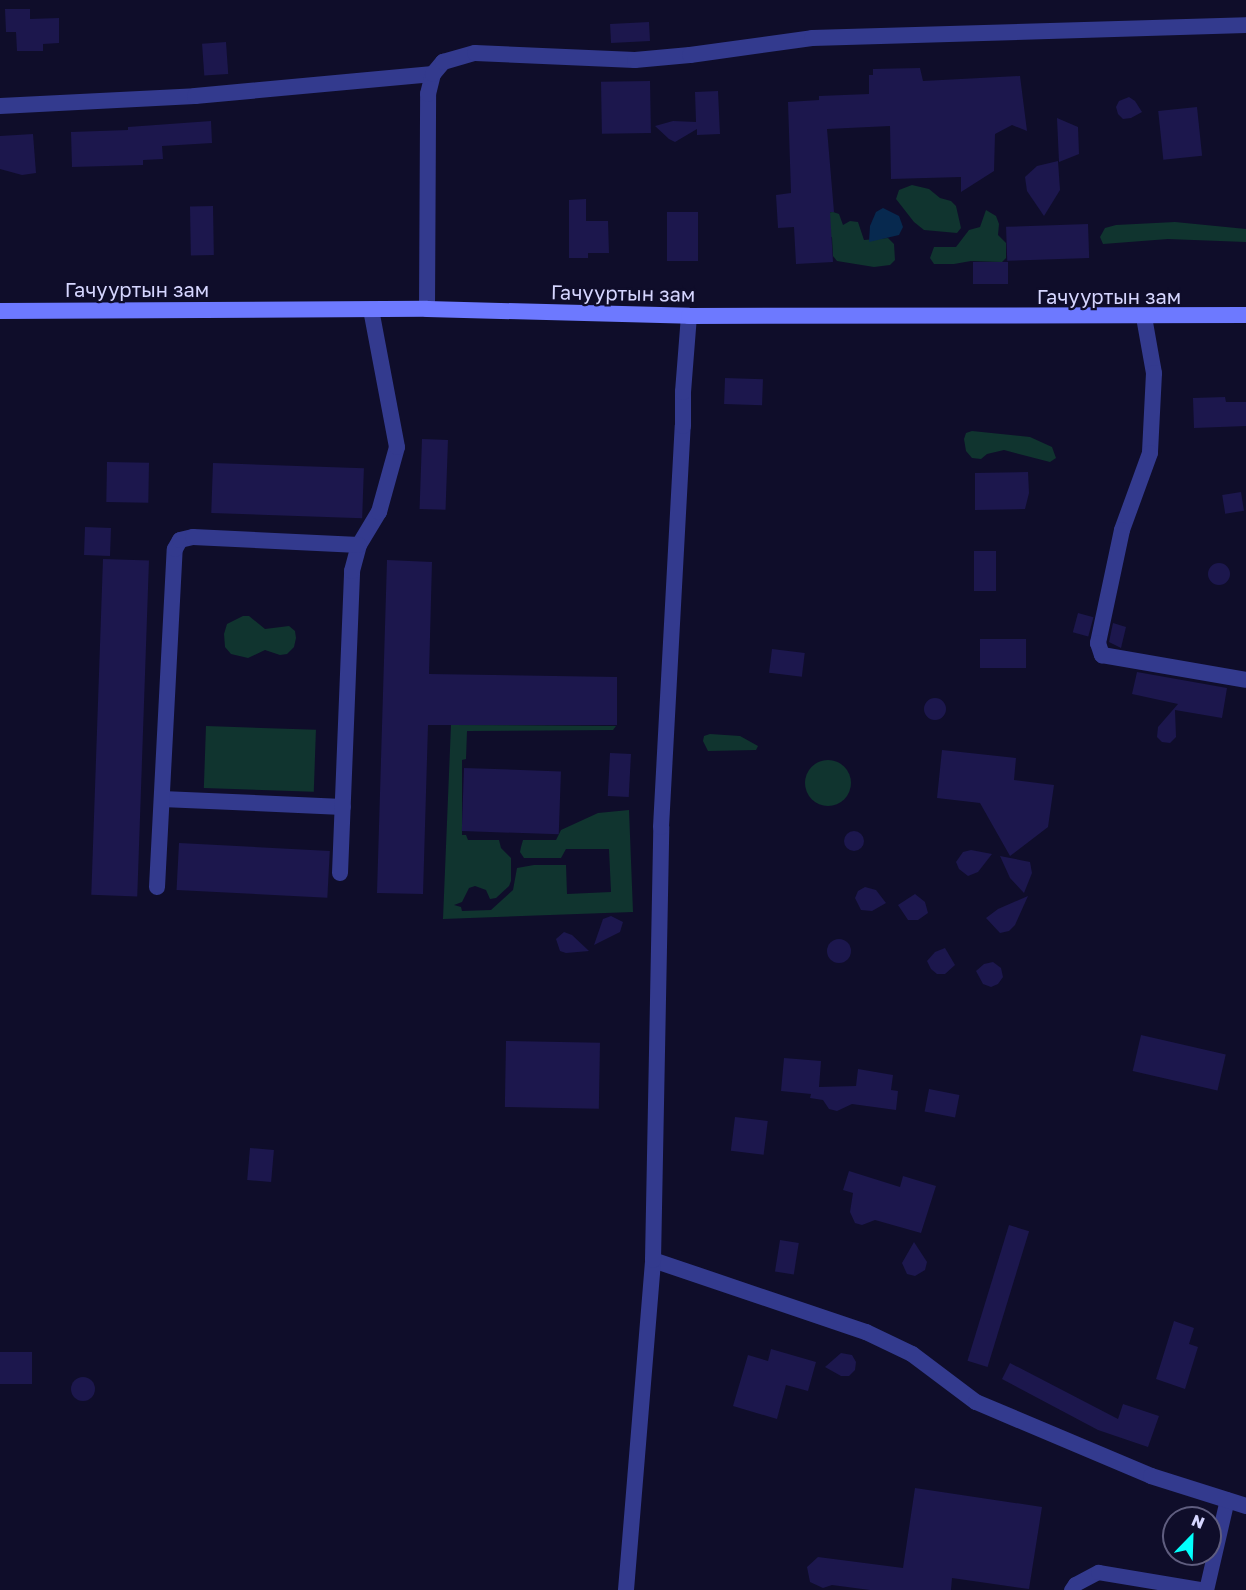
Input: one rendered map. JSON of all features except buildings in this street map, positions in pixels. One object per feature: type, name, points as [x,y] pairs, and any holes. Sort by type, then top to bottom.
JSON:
[{"type":"main road","name":"Гачууртын зам","points":[[0,311],[427,309],[689,316],[1144,317],[1246,315]]},
{"type":"street","points":[[427,309],[428,94],[433,74],[443,62],[475,54],[635,60],[690,55],[765,42],[812,38],[1246,25]]},
{"type":"street","points":[[0,106],[195,96],[433,74]]},
{"type":"street","points":[[340,873],[352,571],[359,545],[379,512],[397,447],[371,309]]},
{"type":"street","points":[[626,1590],[653,1260],[661,827],[683,392],[689,316]]},
{"type":"street","points":[[1144,317],[1154,373],[1150,453],[1122,530],[1098,643],[1102,655],[1246,680]]},
{"type":"street","points":[[157,887],[175,549],[180,540],[193,537],[359,545]]},
{"type":"street","points":[[162,799],[343,807]]},
{"type":"street","points":[[653,1260],[866,1332],[912,1354],[976,1402],[1151,1476],[1246,1506]]},
{"type":"lane","points":[[1071,1590],[1075,1584],[1098,1572],[1206,1590],[1227,1499]]},
{"type":"green space","points":[[912,185],[929,189],[956,206],[961,228],[957,233],[924,230],[914,222],[896,199],[899,190]]},
{"type":"green space","points":[[986,210],[996,216],[999,224],[998,235],[1006,243],[1006,258],[1002,262],[971,261],[934,264],[930,258],[934,247],[956,247],[969,230],[980,227]]},
{"type":"green space","points":[[826,213],[839,214],[843,225],[850,221],[858,222],[864,240],[888,238],[894,244],[895,260],[890,265],[874,267],[837,261],[833,256],[832,237],[822,237]]},
{"type":"green space","points":[[1175,222],[1246,229],[1246,242],[1168,239],[1103,244],[1100,237],[1105,228],[1116,225]]},
{"type":"green space","points":[[972,431],[1030,437],[1052,447],[1056,458],[1050,462],[1004,450],[987,454],[981,459],[972,458],[966,451],[964,439],[966,433]]},
{"type":"green space","points":[[243,616],[249,616],[265,629],[289,626],[295,631],[294,647],[287,654],[280,655],[265,650],[248,658],[231,654],[225,647],[224,634],[227,624]]},
{"type":"green space","points":[[451,725],[616,726],[613,730],[467,731],[466,759],[462,760],[462,835],[466,835],[468,840],[499,840],[501,848],[511,858],[511,881],[509,886],[496,898],[490,899],[486,890],[475,886],[469,888],[462,902],[454,905],[461,907],[462,911],[491,910],[513,890],[517,868],[534,865],[566,865],[567,894],[611,892],[609,849],[566,849],[561,858],[524,858],[520,852],[521,847],[523,840],[556,840],[561,830],[598,813],[629,810],[633,912],[443,919]]},
{"type":"green space","points":[[206,726],[316,730],[314,792],[204,788]]},
{"type":"green space","points":[[710,734],[740,736],[758,746],[756,750],[708,751],[703,741],[704,736]]},
{"type":"green space","points":[[828,760],[844,767],[851,783],[844,799],[828,806],[812,799],[805,783],[812,767]]},
{"type":"water","points":[[883,208],[899,216],[903,227],[899,235],[869,242],[870,226],[876,212]]}]
